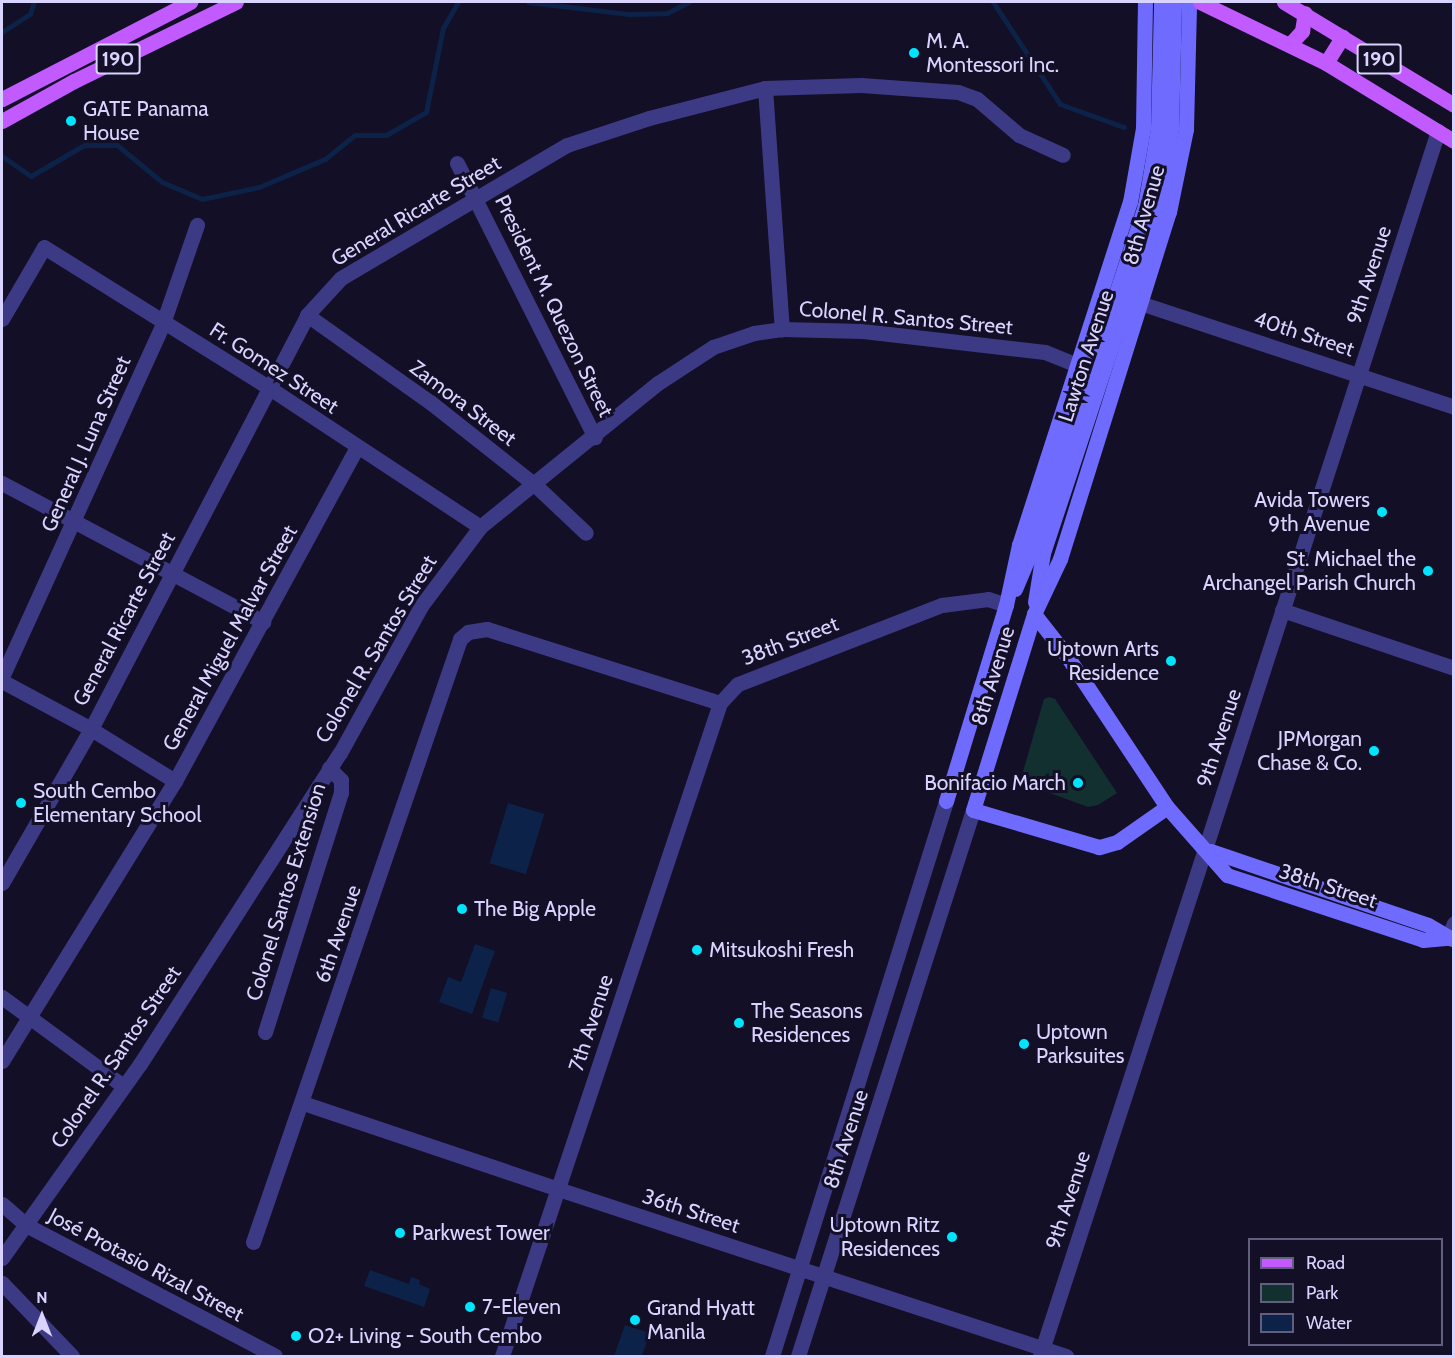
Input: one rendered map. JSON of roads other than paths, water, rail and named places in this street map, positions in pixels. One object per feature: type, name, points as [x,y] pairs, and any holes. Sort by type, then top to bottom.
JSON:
[{"type":"main road","name":"190","points":[[2,99],[190,2]]},
{"type":"main road","name":"190","points":[[2,121],[74,81],[236,2]]},
{"type":"main road","name":"8th Avenue","points":[[946,801],[1006,605],[1018,545],[1078,364],[1140,163],[1145,2]]},
{"type":"main road","name":"Lawton Avenue","points":[[1034,614],[1043,553],[1133,261],[1154,165],[1161,2]]},
{"type":"main road","name":"Lawton Avenue","points":[[1006,605],[1026,567],[1166,167],[1174,2]]},
{"type":"main road","name":"8th Avenue","points":[[974,810],[1034,614],[1059,559],[1180,169],[1186,129],[1189,2]]},
{"type":"main road","name":"190","points":[[1200,2],[1326,63],[1454,141]]},
{"type":"main road","name":"190","points":[[1284,2],[1454,105]]},
{"type":"main road","points":[[1290,44],[1302,31],[1305,14]]},
{"type":"main road","points":[[1326,63],[1342,37]]},
{"type":"main road","points":[[1143,52],[1154,42],[1166,39],[1178,43],[1187,54]]},
{"type":"main road","name":"38th Street","points":[[1034,614],[1067,656],[1167,807],[1205,849],[1232,861],[1428,925],[1451,939]]},
{"type":"main road","points":[[974,810],[1099,847],[1117,842],[1167,807]]},
{"type":"street","name":"General Ricarte Street","points":[[2,883],[91,729],[271,388],[307,315],[341,278],[567,145],[649,118],[765,88],[849,84],[957,92],[977,99],[1019,135],[1063,155]]},
{"type":"street","points":[[765,88],[782,329]]},
{"type":"street","name":"9th Avenue","points":[[1041,1352],[1437,131]]},
{"type":"street","name":"President M. Quezon Street","points":[[458,163],[478,198],[595,436]]},
{"type":"street","name":"General J. Luna Street","points":[[2,679],[163,323],[197,225]]},
{"type":"street","name":"Fr. Gomez Street","points":[[2,319],[44,248],[271,388],[480,527]]},
{"type":"street","name":"40th Street","points":[[1140,303],[1454,407]]},
{"type":"street","name":"Zamora Street","points":[[307,315],[430,402],[534,484],[586,533]]},
{"type":"street","name":"Colonel R. Santos Street","points":[[2,1258],[123,1086],[329,768],[421,606],[480,527],[658,383],[712,346],[782,329],[864,331],[1046,352],[1078,364]]},
{"type":"street","name":"General Miguel Malvar Street","points":[[2,1061],[175,782],[357,447]]},
{"type":"street","points":[[2,483],[74,524],[263,622]]},
{"type":"street","name":"38th Street","points":[[720,703],[738,684],[942,605],[988,598],[1006,605]]},
{"type":"street","points":[[1282,610],[1454,668]]},
{"type":"street","name":"6th Avenue","points":[[254,1242],[460,639],[468,632],[487,629],[720,703]]},
{"type":"street","points":[[2,679],[91,729],[175,782]]},
{"type":"street","name":"7th Avenue","points":[[502,1356],[720,703]]},
{"type":"street","name":"Colonel Santos Extension","points":[[265,1032],[341,793],[341,780],[329,768]]},
{"type":"street","name":"8th Avenue","points":[[772,1356],[802,1269],[946,801]]},
{"type":"street","name":"8th Avenue","points":[[798,1356],[974,810]]},
{"type":"street","points":[[1451,939],[1454,923]]},
{"type":"street","points":[[2,997],[123,1086]]},
{"type":"street","name":"36th Street","points":[[303,1104],[824,1276],[1041,1352],[1066,1356]]},
{"type":"street","name":"José Protasio Rizal Street","points":[[2,1204],[26,1225],[275,1356]]},
{"type":"street","points":[[2,1283],[72,1356]]},
{"type":"water","points":[[508,803],[544,814],[526,874],[490,863]]},
{"type":"water","points":[[475,944],[495,951],[472,1014],[439,1002],[448,977],[461,982]]},
{"type":"water","points":[[491,988],[507,993],[498,1023],[482,1018]]},
{"type":"water","points":[[370,1270],[409,1284],[411,1277],[420,1280],[419,1284],[430,1289],[424,1307],[364,1286]]},
{"type":"water","points":[[625,1325],[650,1333],[642,1356],[614,1356]]},
{"type":"waterway","points":[[2,32],[30,14],[34,2]]},
{"type":"waterway","points":[[2,156],[31,176],[84,145],[117,145],[162,182],[202,199],[259,187],[325,159],[355,135],[386,135],[426,112],[443,28],[458,2]]},
{"type":"waterway","points":[[528,2],[628,14],[667,13],[689,2]]},
{"type":"waterway","points":[[993,2],[1060,104],[1124,127]]},
{"type":"place","name":"M. A. Montessori Inc.","points":[[914,53]]},
{"type":"place","name":"GATE Panama House","points":[[71,121]]},
{"type":"place","name":"Avida Towers 9th Avenue","points":[[1382,512]]},
{"type":"place","name":"St. Michael the Archangel Parish Church","points":[[1428,571]]},
{"type":"place","name":"Uptown Arts Residence","points":[[1171,661]]},
{"type":"place","name":"JPMorgan Chase & Co.","points":[[1374,751]]},
{"type":"place","name":"Bonifacio March","points":[[1078,783]]},
{"type":"place","name":"South Cembo Elementary School","points":[[21,803]]},
{"type":"place","name":"The Big Apple","points":[[462,909]]},
{"type":"place","name":"Mitsukoshi Fresh","points":[[697,950]]},
{"type":"place","name":"The Seasons Residences","points":[[739,1023]]},
{"type":"place","name":"Uptown Parksuites","points":[[1024,1044]]},
{"type":"place","name":"Parkwest Tower","points":[[400,1233]]},
{"type":"place","name":"Uptown Ritz Residences","points":[[952,1237]]},
{"type":"place","name":"7-Eleven","points":[[470,1307]]},
{"type":"place","name":"Grand Hyatt Manila","points":[[635,1320]]},
{"type":"place","name":"O2+ Living - South Cembo","points":[[296,1336]]}]
